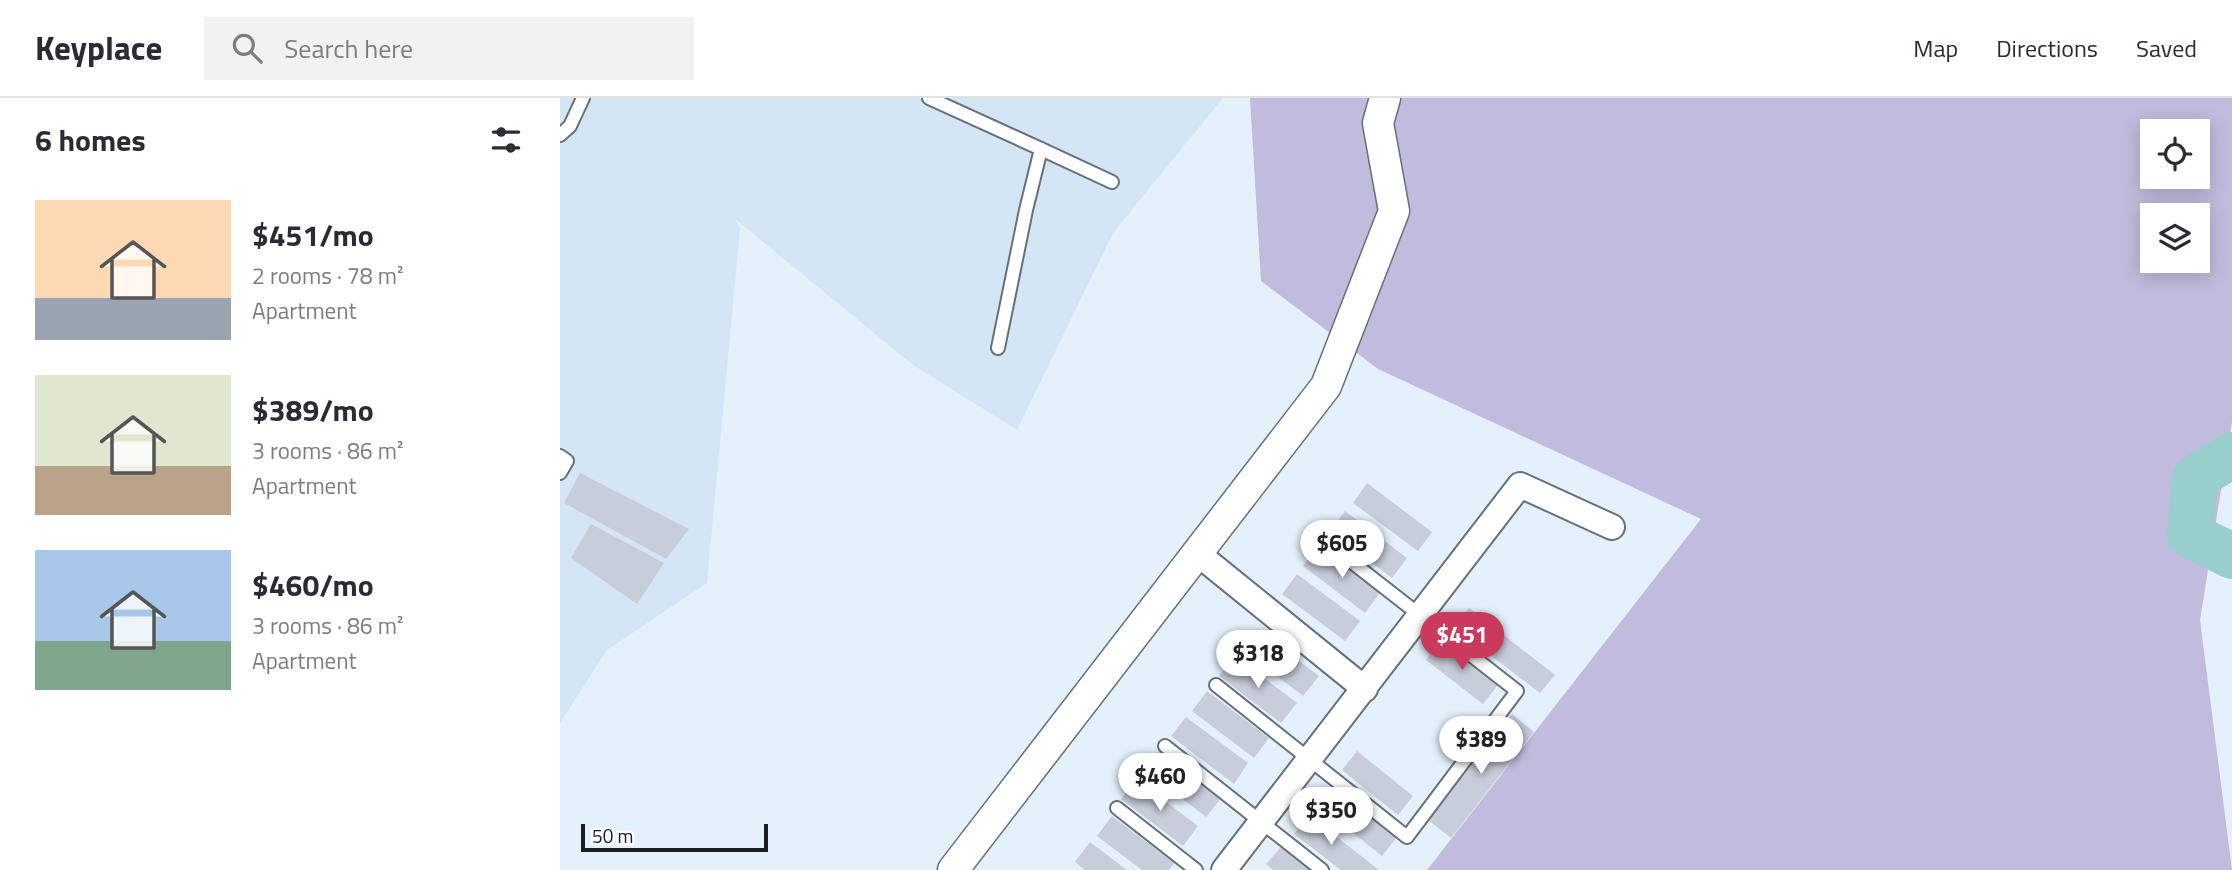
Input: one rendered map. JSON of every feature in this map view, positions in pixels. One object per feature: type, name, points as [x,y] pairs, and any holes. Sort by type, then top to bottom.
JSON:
[{"type":"street","points":[[953,870],[1326,386],[1394,211],[1378,123],[1385,98]]},
{"type":"street","points":[[1224,870],[1520,485],[1612,527]]},
{"type":"street","points":[[1197,553],[1365,689]]},
{"type":"lane","points":[[560,135],[570,126],[583,98]]},
{"type":"lane","points":[[929,98],[1112,182]]},
{"type":"lane","points":[[998,348],[1041,149]]},
{"type":"lane","points":[[560,456],[567,461],[560,472]]},
{"type":"lane","points":[[1216,685],[1407,837],[1517,691],[1321,538]]},
{"type":"lane","points":[[1165,746],[1321,870]]},
{"type":"lane","points":[[1117,808],[1196,870]]},
{"type":"shaded area","points":[[560,98],[1223,98],[1113,233],[1017,430],[913,365],[735,219],[740,229],[707,583],[607,650],[560,723]]},
{"type":"shaded area","points":[[1250,98],[2232,98],[2232,422],[2200,620],[2232,870],[1427,870],[1701,519],[1378,369],[1261,281]]},
{"type":"building","points":[[580,473],[689,529],[666,559],[564,503]]},
{"type":"building","points":[[1367,483],[1432,532],[1418,551],[1353,503]]},
{"type":"building","points":[[1345,511],[1407,558],[1392,578],[1330,531]]},
{"type":"building","points":[[591,524],[664,563],[637,604],[571,558]]},
{"type":"building","points":[[1318,546],[1380,593],[1365,613],[1303,566]]},
{"type":"building","points":[[1297,574],[1360,621],[1345,641],[1282,594]]},
{"type":"building","points":[[1469,608],[1555,675],[1540,693],[1454,627]]},
{"type":"building","points":[[1256,629],[1319,676],[1303,696],[1241,649]]},
{"type":"building","points":[[1441,641],[1498,685],[1483,704],[1426,660]]},
{"type":"building","points":[[1235,656],[1297,703],[1281,723],[1219,676]]},
{"type":"building","points":[[1207,691],[1269,738],[1254,758],[1192,711]]},
{"type":"building","points":[[1512,714],[1534,732],[1451,838],[1428,820]]},
{"type":"building","points":[[1186,717],[1248,763],[1234,784],[1171,736]]},
{"type":"building","points":[[1160,750],[1222,797],[1206,817],[1145,770]]},
{"type":"building","points":[[1357,751],[1413,796],[1398,815],[1342,770]]},
{"type":"building","points":[[1136,779],[1198,826],[1183,846],[1121,799]]},
{"type":"building","points":[[1333,786],[1397,837],[1382,856],[1318,805]]},
{"type":"building","points":[[1309,815],[1379,870],[1341,870],[1294,834]]},
{"type":"building","points":[[1112,816],[1174,863],[1169,870],[1142,870],[1097,836]]},
{"type":"building","points":[[1090,842],[1127,870],[1085,870],[1075,862]]},
{"type":"building","points":[[1282,846],[1311,870],[1273,870],[1266,864]]},
{"type":"waterway","points":[[2232,455],[2195,478],[2190,535],[2232,556]]}]
